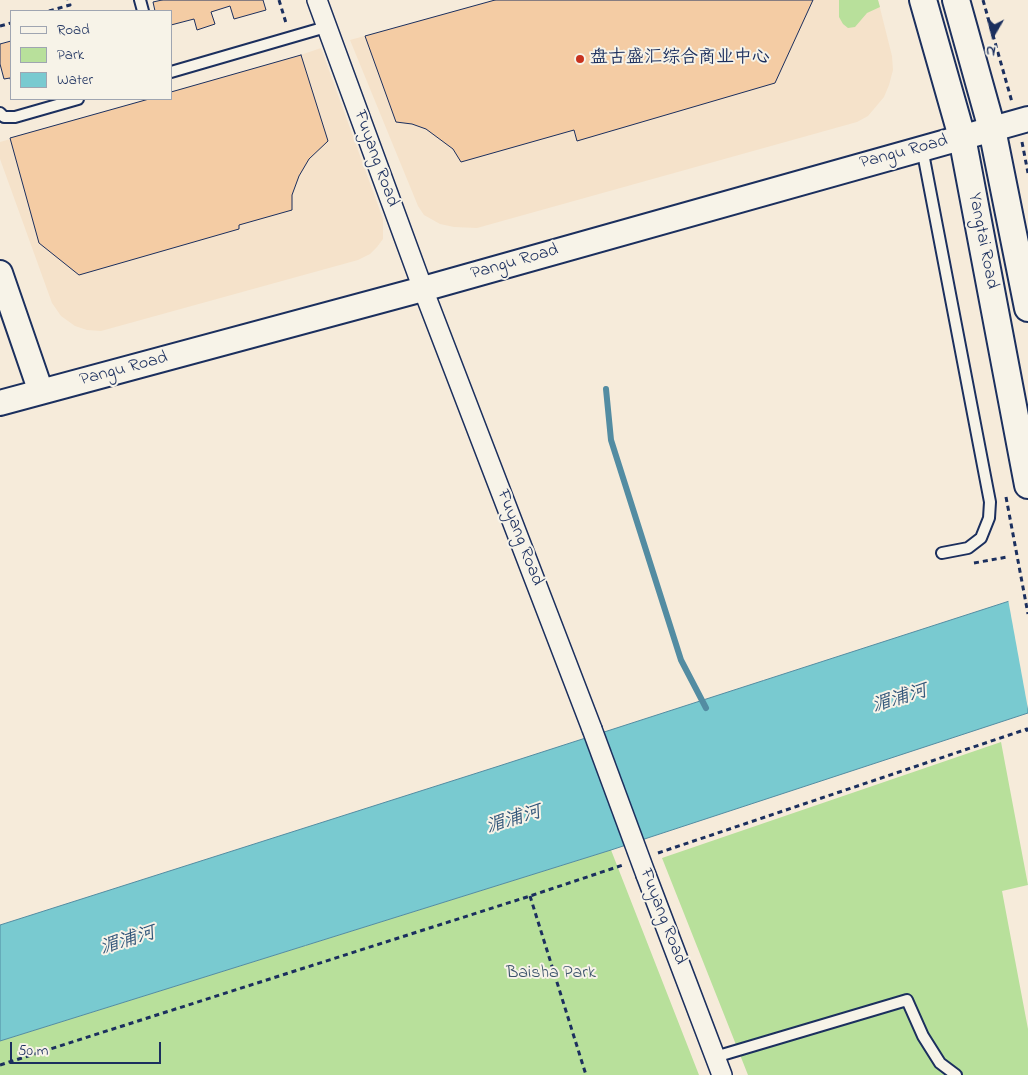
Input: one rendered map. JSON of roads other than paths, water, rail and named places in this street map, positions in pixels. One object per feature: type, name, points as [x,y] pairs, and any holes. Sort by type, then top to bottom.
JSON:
[{"type":"main road","name":"Yangtai Road","points":[[923,0],[962,137],[1028,485]]},
{"type":"main road","name":"Yangtai Road","points":[[956,0],[992,129],[1028,308]]},
{"type":"street","name":"Fuyang Road","points":[[317,0],[423,289],[592,729],[722,1075]]},
{"type":"street","name":"Pangu Road","points":[[0,403],[423,289],[1023,121]]},
{"type":"street","points":[[0,273],[41,392]]},
{"type":"lane","points":[[172,72],[326,27]]},
{"type":"lane","points":[[0,113],[4,117],[15,117],[74,100]]},
{"type":"lane","points":[[922,148],[990,502],[989,518],[981,538],[968,548],[942,553]]},
{"type":"lane","points":[[715,1057],[907,1000],[924,1036],[940,1063],[956,1075]]},
{"type":"water","name":"湄浦河","points":[[1028,595],[1028,713],[611,850],[0,1041],[0,925]]},
{"type":"waterway","points":[[606,389],[611,440],[681,660],[706,708]]},
{"type":"place","name":"盘古盛汇综合商业中心","points":[[580,59]]},
{"type":"park label","name":"Baisha Park","points":[[551,974]]}]
